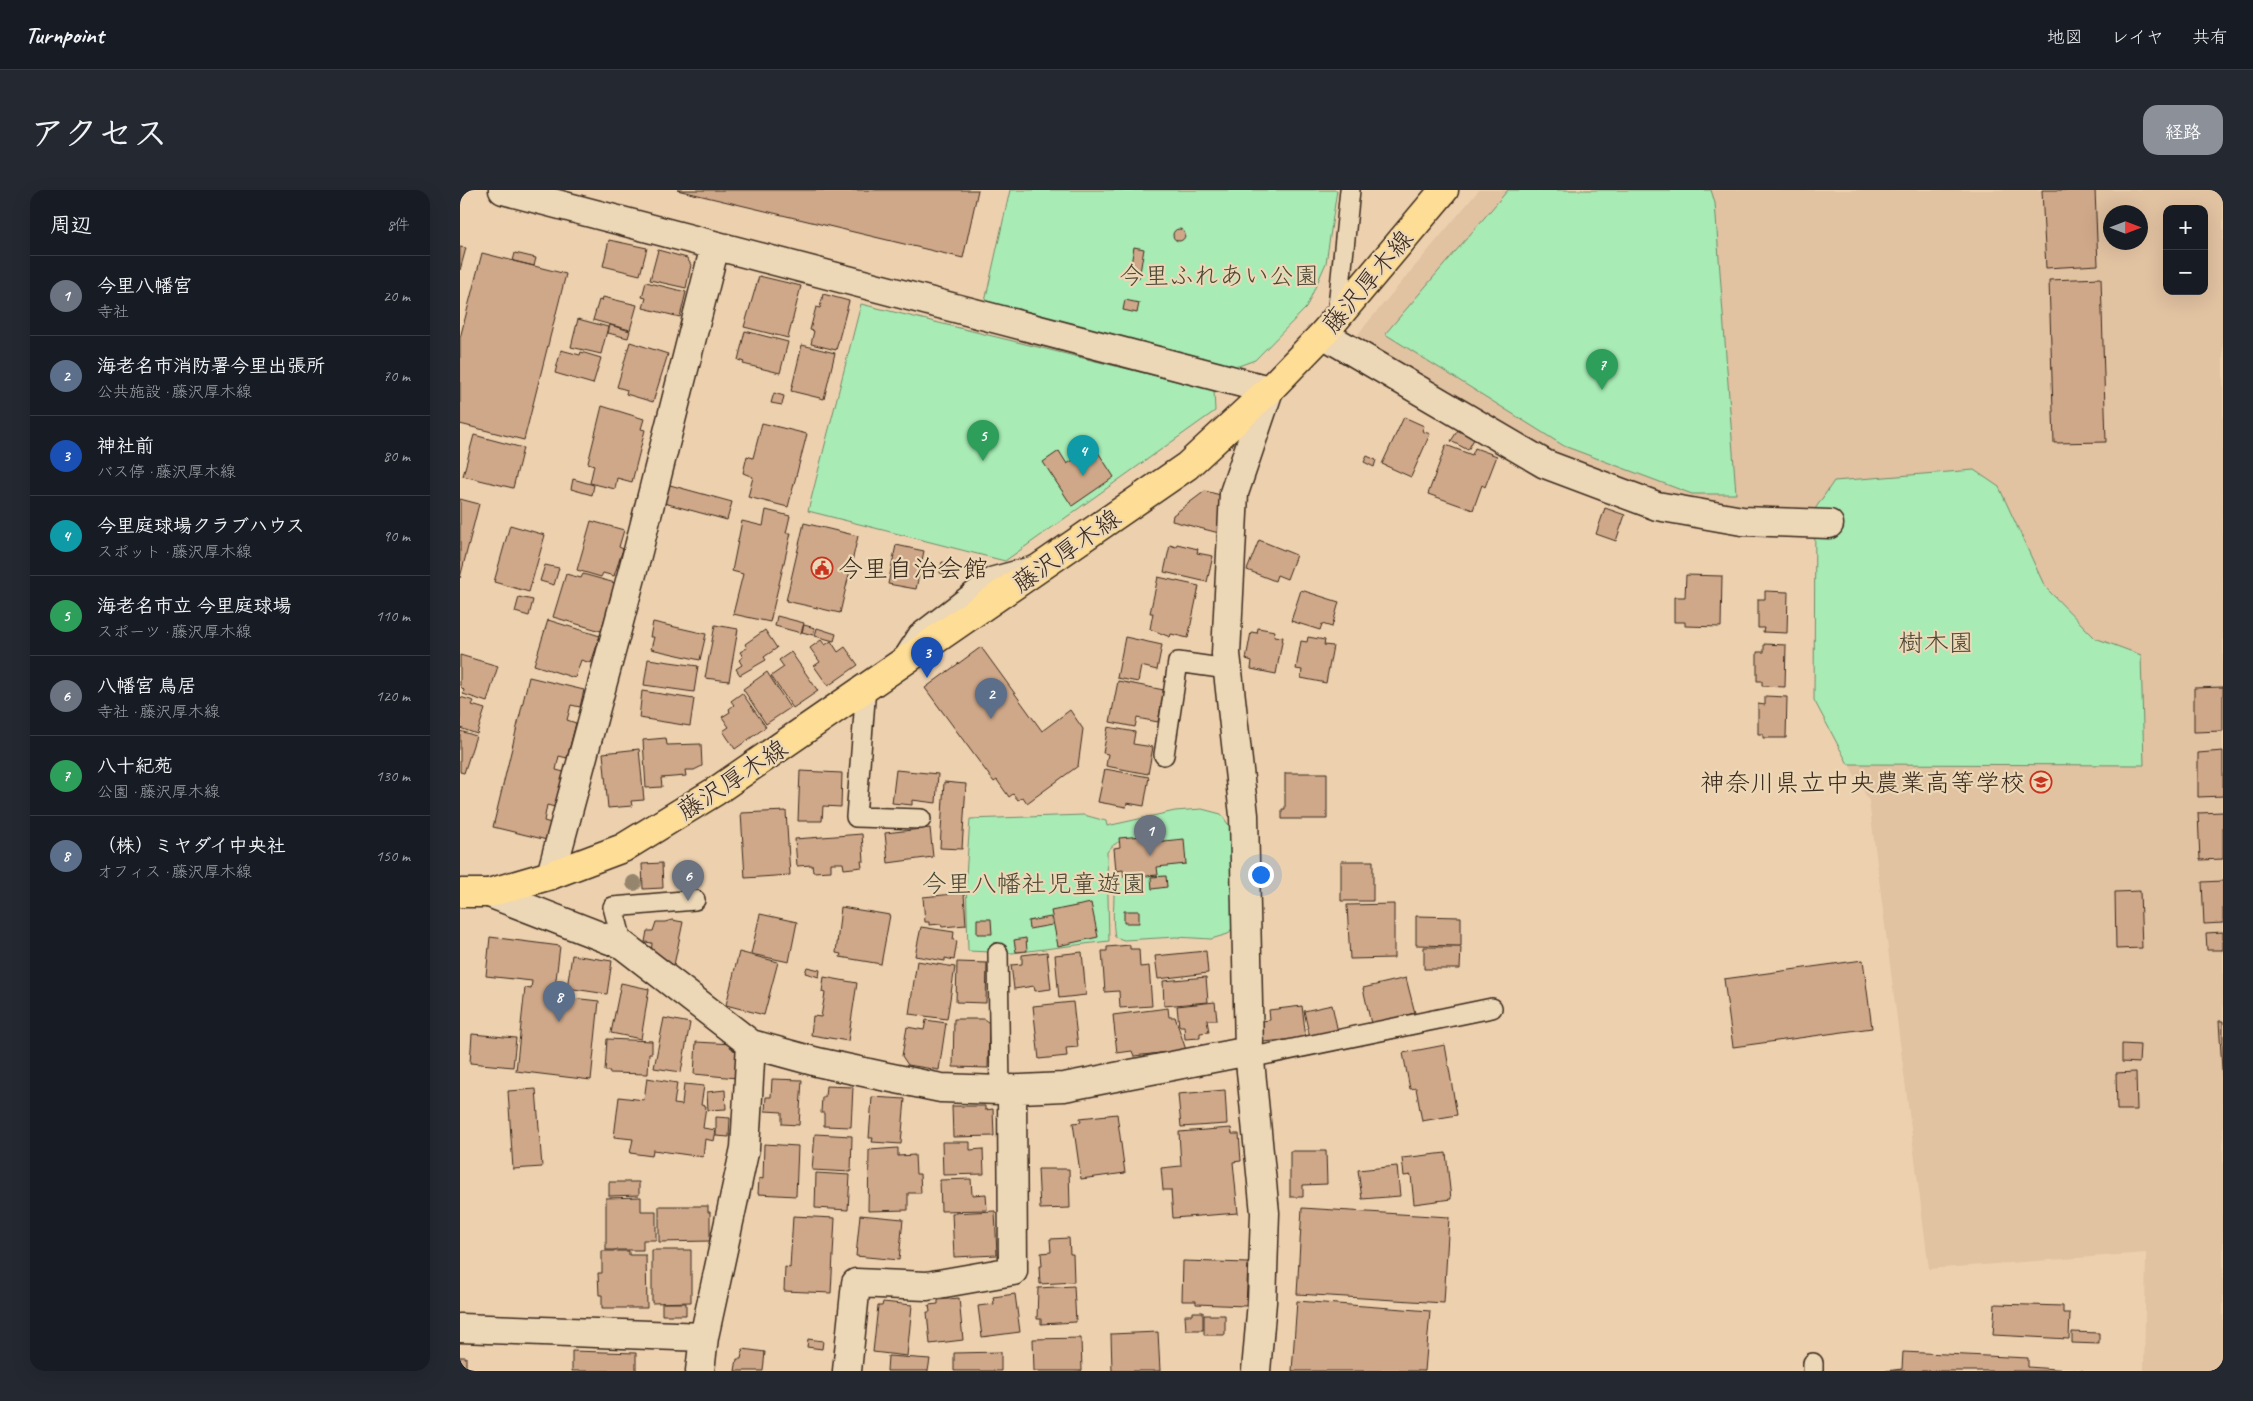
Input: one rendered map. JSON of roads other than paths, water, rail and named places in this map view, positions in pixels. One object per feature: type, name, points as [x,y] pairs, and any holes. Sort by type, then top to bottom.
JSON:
[{"type":"main road","name":"藤沢厚木線","points":[[460,893],[489,893],[552,875],[623,848],[716,792],[1187,466],[1269,390],[1330,326],[1444,190]]},
{"type":"street","points":[[503,190],[1269,390],[1234,493],[1226,654],[1244,815],[1249,1055],[1265,1213],[1262,1302],[1256,1371]]},
{"type":"street","points":[[552,875],[637,555],[715,246]]},
{"type":"street","points":[[1330,326],[1554,468],[1657,506],[1742,521],[1828,524]]},
{"type":"street","points":[[489,893],[623,945],[751,1044],[817,1062],[941,1088],[1006,1090],[1064,1087],[1249,1055]]},
{"type":"street","points":[[700,1371],[704,1337],[746,1148],[751,1044]]},
{"type":"street","points":[[847,1371],[856,1283],[927,1286],[1013,1271],[1006,1090]]},
{"type":"street","points":[[460,1328],[704,1337]]},
{"type":"lane","points":[[1330,326],[1350,190]]},
{"type":"lane","points":[[1164,755],[1178,662],[1227,670]]},
{"type":"lane","points":[[866,688],[856,817],[921,819]]},
{"type":"lane","points":[[623,945],[613,907],[695,900]]},
{"type":"lane","points":[[998,953],[1006,1090]]},
{"type":"lane","points":[[1249,1055],[1492,1008]]},
{"type":"place","name":"八十紀苑","points":[[1602,390]]},
{"type":"place","name":"海老名市立 今里庭球場","points":[[983,461]]},
{"type":"place","name":"今里庭球場クラブハウス","points":[[1083,476]]},
{"type":"place","name":"今里自治会館","points":[[822,568]]},
{"type":"place","name":"神社前","points":[[927,678]]},
{"type":"place","name":"海老名市消防署今里出張所","points":[[991,719]]},
{"type":"place","name":"神奈川県立中央農業高等学校","points":[[2041,782]]},
{"type":"place","name":"今里八幡宮","points":[[1150,856]]},
{"type":"place","name":"八幡宮 鳥居","points":[[688,901]]},
{"type":"place","name":"（株）ミヤダイ中央社","points":[[559,1022]]},
{"type":"park label","name":"今里ふれあい公園","points":[[1219,275]]},
{"type":"park label","name":"樹木園","points":[[1936,642]]},
{"type":"park label","name":"今里八幡社児童遊園","points":[[1034,883]]}]
